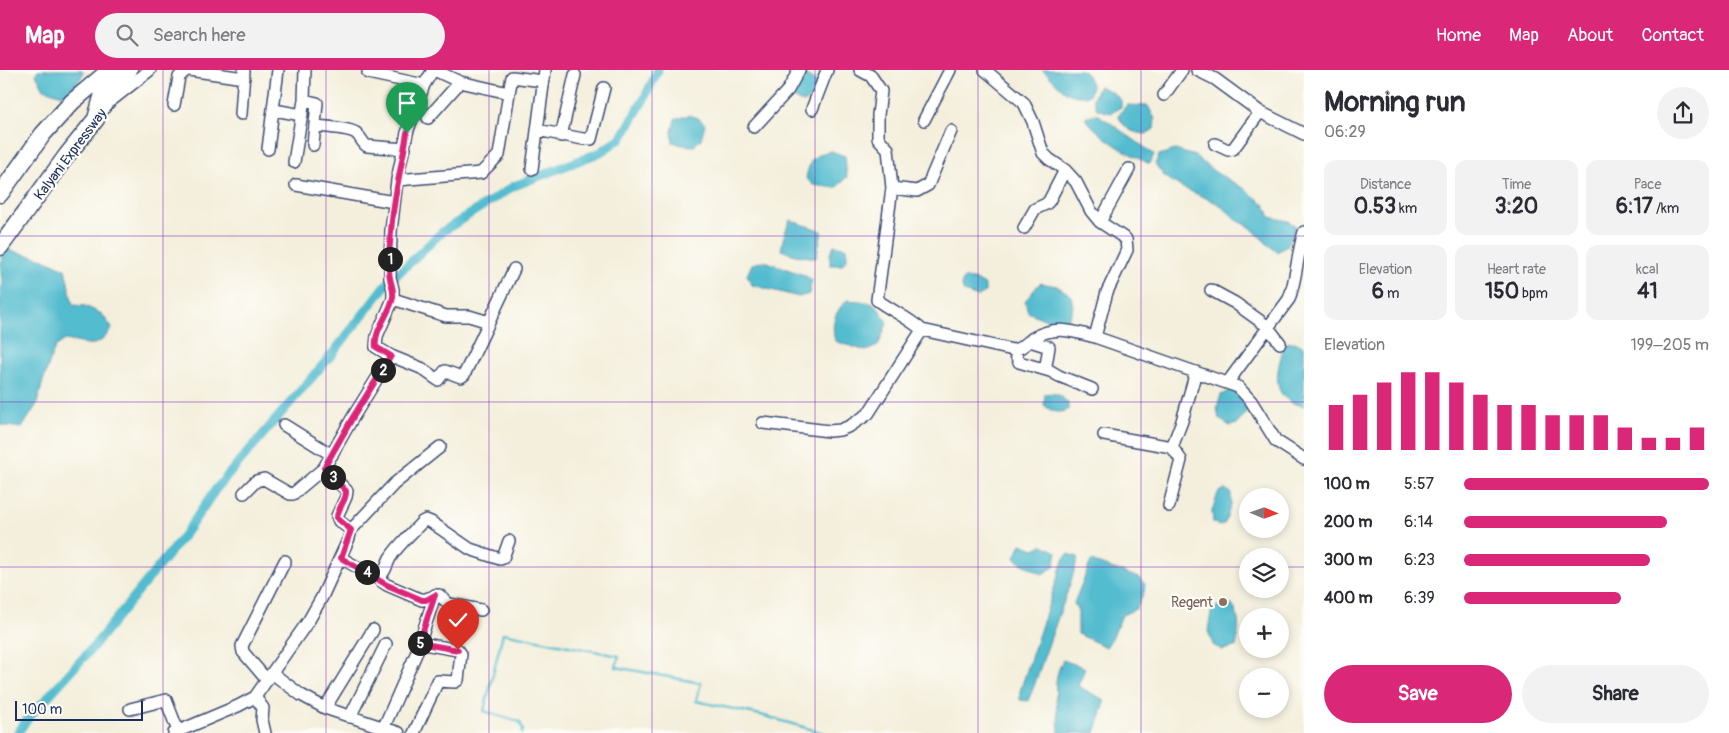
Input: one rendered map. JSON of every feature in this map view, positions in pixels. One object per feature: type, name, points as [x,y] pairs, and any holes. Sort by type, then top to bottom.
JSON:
[{"type":"highway","name":"Kalyani Expressway","points":[[0,194],[43,134],[72,102],[110,70]]},
{"type":"highway","name":"Kalyani Expressway","points":[[0,247],[67,155],[96,119],[104,90],[129,70]]},
{"type":"street","name":"Kalyani Expressway","points":[[72,102],[88,78],[98,70]]},
{"type":"street","name":"Kalyani Expressway","points":[[96,119],[108,103],[150,70]]},
{"type":"street","points":[[174,105],[179,77],[194,70],[244,74],[240,114]]},
{"type":"street","points":[[268,149],[278,70]]},
{"type":"street","points":[[294,162],[304,100],[305,70]]},
{"type":"street","points":[[509,93],[433,70],[424,85],[407,133],[397,180],[391,231],[392,289],[377,336],[376,347],[391,356],[421,368],[438,380],[446,371],[463,376],[514,269]]},
{"type":"street","points":[[754,127],[788,90],[799,70]]},
{"type":"street","points":[[812,109],[827,70]]},
{"type":"street","points":[[860,70],[872,76],[881,91],[878,138],[888,149],[892,188],[878,300],[922,330],[1016,349],[1048,331],[1070,330],[1228,382],[1238,387],[1244,393],[1276,441],[1304,460]]},
{"type":"street","points":[[924,120],[950,70]]},
{"type":"street","points":[[985,70],[1024,103],[1033,122],[1043,152],[1076,182],[1091,211],[1100,222],[1126,239],[1127,250],[1107,292],[1095,337]]},
{"type":"street","points":[[1164,95],[1182,70]]},
{"type":"street","points":[[1197,70],[1217,75],[1260,112],[1304,134]]},
{"type":"street","points":[[368,73],[424,85]]},
{"type":"street","points":[[561,136],[575,74]]},
{"type":"street","points":[[397,180],[481,173],[499,155],[512,77],[544,75],[532,169]]},
{"type":"street","points":[[428,118],[459,77]]},
{"type":"street","points":[[537,130],[561,136],[591,139],[604,88]]},
{"type":"street","points":[[304,100],[318,103],[313,145]]},
{"type":"street","points":[[274,110],[302,115]]},
{"type":"street","points":[[1215,144],[1228,150],[1233,149],[1260,112]]},
{"type":"street","points":[[315,126],[351,131],[356,133],[367,146],[404,149]]},
{"type":"street","points":[[892,188],[917,191],[928,186],[951,131]]},
{"type":"street","points":[[1100,222],[1129,168]]},
{"type":"street","points":[[1024,228],[1035,209],[1049,201],[1065,170]]},
{"type":"street","points":[[296,185],[394,202]]},
{"type":"street","points":[[1228,382],[1267,326],[1289,299],[1294,285],[1297,258],[1304,232]]},
{"type":"street","points":[[392,289],[446,316],[469,316],[489,322]]},
{"type":"street","points":[[1211,290],[1267,326],[1280,343]]},
{"type":"street","points":[[763,423],[829,431],[840,430],[861,420],[874,406],[922,330]]},
{"type":"street","points":[[1030,341],[1049,347],[1046,369],[1050,371]]},
{"type":"street","points":[[1016,349],[1019,362],[1050,371],[1092,389]]},
{"type":"street","points":[[244,493],[256,481],[264,479],[290,494],[294,494],[324,468],[391,356]]},
{"type":"street","points":[[1172,447],[1182,421],[1196,372]]},
{"type":"street","points":[[284,425],[332,455]]},
{"type":"street","points":[[1104,435],[1172,447],[1181,460],[1169,506]]},
{"type":"street","points":[[130,709],[166,700],[176,732],[222,713],[255,696],[309,620],[341,558],[351,530],[394,484],[440,447]]},
{"type":"street","points":[[324,468],[346,491],[346,497],[337,518],[351,530]]},
{"type":"street","points":[[377,578],[382,574],[399,546],[424,520],[431,522],[470,549],[500,559],[503,558],[508,542]]},
{"type":"street","points":[[341,558],[387,585],[422,600],[435,595],[441,596],[448,603],[481,610]]},
{"type":"street","points":[[285,561],[242,646],[243,652],[269,676],[325,708],[399,733]]},
{"type":"street","points":[[383,729],[419,643],[435,595]]},
{"type":"street","points":[[325,708],[373,630]]},
{"type":"street","points":[[414,733],[437,682],[441,680],[455,682],[458,680],[461,654],[458,650],[419,643]]},
{"type":"street","points":[[350,717],[386,644]]},
{"type":"street","points":[[255,696],[263,708],[262,720],[265,733]]},
{"type":"water","points":[[38,70],[82,70],[84,72],[75,85],[62,95],[44,89],[36,74]]},
{"type":"water","points":[[1042,70],[1081,70],[1085,72],[1092,86],[1089,95],[1080,96],[1068,93]]},
{"type":"water","points":[[802,73],[817,83],[814,96],[804,103],[796,100],[789,91]]},
{"type":"water","points":[[1099,86],[1112,92],[1121,100],[1121,107],[1111,113],[1097,109],[1093,98]]},
{"type":"water","points":[[1127,105],[1148,106],[1155,119],[1154,129],[1146,134],[1137,133],[1126,127],[1118,115]]},
{"type":"water","points":[[689,115],[698,118],[705,124],[701,139],[694,146],[673,142],[672,132],[675,119]]},
{"type":"water","points":[[1091,115],[1099,115],[1154,154],[1150,164],[1123,150],[1099,133],[1085,118]]},
{"type":"water","points":[[1175,150],[1195,156],[1215,172],[1245,189],[1265,205],[1270,217],[1288,221],[1296,226],[1287,246],[1277,252],[1250,227],[1235,219],[1217,203],[1181,187],[1165,177],[1155,164],[1159,155]]},
{"type":"water","points":[[831,151],[845,156],[847,177],[836,188],[813,185],[806,178],[813,159],[820,154]]},
{"type":"water","points":[[790,220],[822,231],[816,258],[795,255],[781,250]]},
{"type":"water","points":[[834,245],[847,248],[847,259],[842,265],[830,265],[830,254]]},
{"type":"water","points":[[4,249],[44,259],[65,269],[73,305],[85,306],[102,314],[112,328],[97,343],[87,344],[65,340],[55,347],[37,404],[22,428],[0,425],[0,289],[3,285],[1,267]]},
{"type":"water","points":[[764,261],[804,275],[812,280],[809,294],[799,297],[752,285],[747,275],[752,264]]},
{"type":"water","points":[[964,278],[973,279],[985,285],[985,292],[978,297],[964,292],[961,285]]},
{"type":"water","points":[[1040,283],[1057,286],[1071,295],[1073,307],[1067,323],[1053,323],[1028,312],[1025,301]]},
{"type":"water","points":[[847,300],[872,304],[883,315],[887,323],[878,346],[866,351],[835,341],[833,329],[836,314]]},
{"type":"water","points":[[1295,342],[1304,347],[1304,406],[1291,402],[1283,396],[1278,382],[1279,366],[1285,343]]},
{"type":"water","points":[[1230,390],[1243,396],[1248,411],[1237,424],[1230,426],[1219,419],[1217,407],[1221,395]]},
{"type":"water","points":[[1053,393],[1061,396],[1068,403],[1068,410],[1055,412],[1044,405],[1045,394]]},
{"type":"water","points":[[1225,489],[1231,493],[1231,505],[1225,523],[1219,526],[1213,522],[1212,511],[1218,493]]},
{"type":"water","points":[[1021,544],[1034,549],[1043,545],[1057,552],[1054,567],[1042,574],[1019,562],[1015,558]]},
{"type":"water","points":[[1068,554],[1078,557],[1071,580],[1028,701],[1020,700],[1020,691],[1064,558]]},
{"type":"water","points":[[1091,561],[1139,578],[1145,584],[1144,592],[1136,609],[1122,615],[1113,637],[1106,647],[1078,634],[1078,611],[1074,603]]},
{"type":"water","points":[[1219,605],[1232,605],[1235,610],[1238,625],[1236,647],[1222,650],[1213,645],[1208,631],[1211,612]]},
{"type":"water","points":[[1063,660],[1085,668],[1078,686],[1104,700],[1104,706],[1095,733],[1059,733],[1056,679]]},
{"type":"waterway","points":[[18,733],[25,722],[93,647],[185,534],[216,489],[333,353],[386,285],[442,232],[514,186],[601,152],[622,137],[658,70]]},
{"type":"waterway","points":[[522,733],[523,730],[520,722],[484,711],[503,633],[619,656],[616,667],[701,683],[696,701],[761,715],[824,733]]},
{"type":"place","name":"Regent","points":[[1223,602]]},
{"type":"route","points":[[407,133],[397,180],[391,231],[390,278],[394,294],[375,341],[376,347],[391,356],[324,468],[346,488],[347,493],[337,516],[339,521],[351,530],[341,558],[387,585],[422,600],[435,595],[419,643],[458,650]]}]
